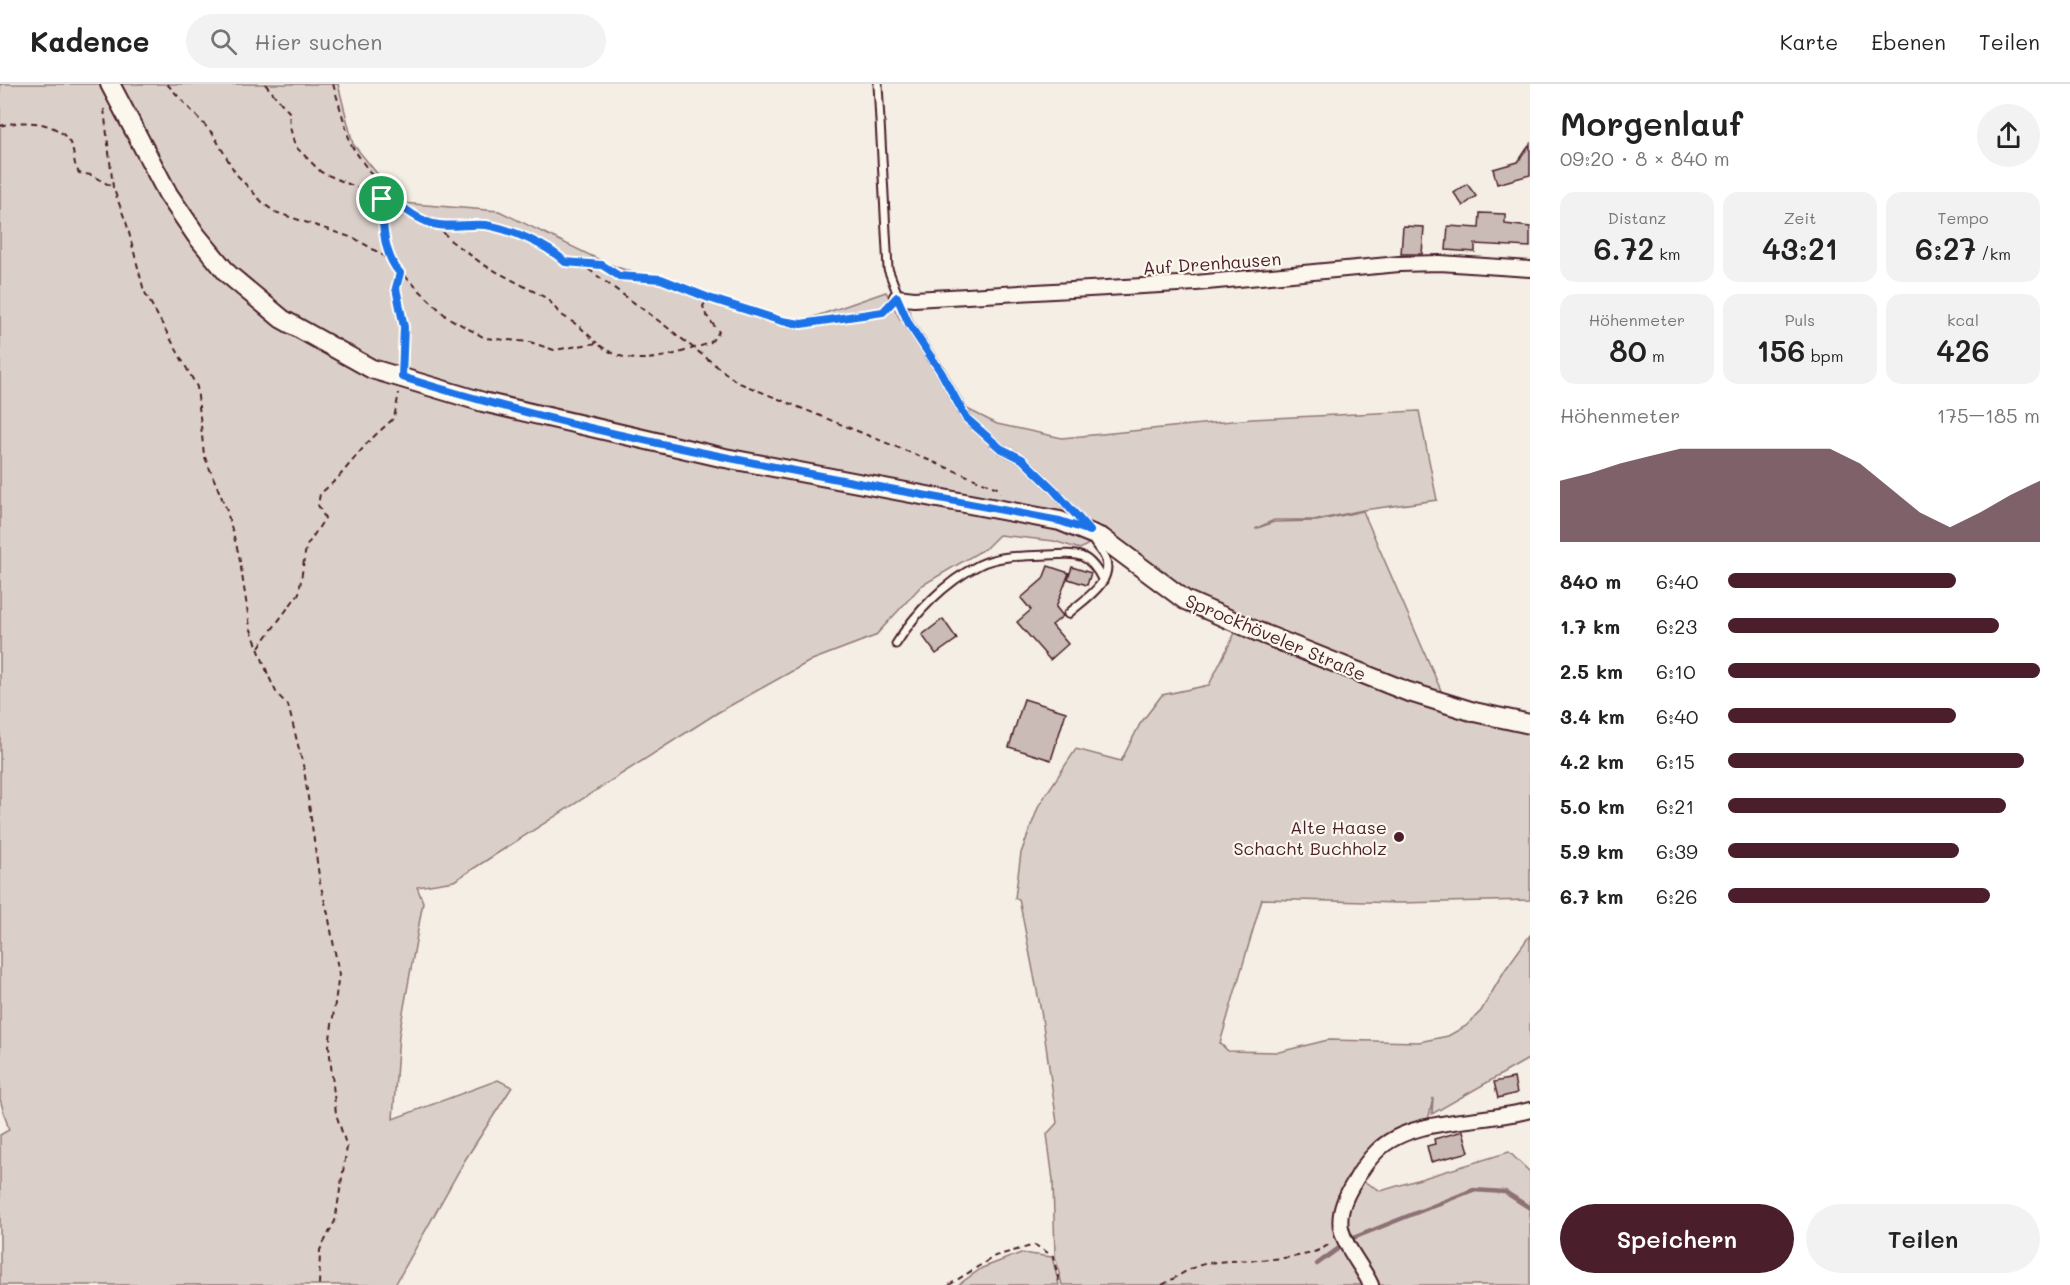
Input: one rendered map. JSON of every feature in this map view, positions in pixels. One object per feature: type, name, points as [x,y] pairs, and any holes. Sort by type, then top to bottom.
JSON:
[{"type":"street","name":"Sprockhöveler Straße","points":[[110,84],[168,194],[196,235],[228,274],[282,318],[372,369],[483,402],[725,458],[1060,521],[1090,531],[1102,538],[1185,600],[1256,631],[1331,663],[1406,691],[1474,712],[1530,724]]},
{"type":"street","name":"Auf Drenhausen","points":[[897,297],[1185,284],[1399,264],[1440,263],[1530,269]]},
{"type":"street","points":[[1371,1285],[1342,1232],[1340,1221],[1349,1190],[1378,1150],[1400,1136],[1427,1127],[1511,1115],[1530,1110]]},
{"type":"lane","points":[[878,84],[888,269],[909,324],[941,372],[966,418],[1000,448],[1022,459],[1053,489],[1090,531],[1094,542],[1105,557],[1108,570],[1103,581],[1068,614]]},
{"type":"lane","points":[[896,644],[908,625],[925,606],[951,584],[980,565],[1003,558],[1070,554],[1088,559],[1095,565],[1103,581]]},
{"type":"path","points":[[167,84],[213,134],[236,174],[264,204],[275,212],[356,239],[384,256],[447,317],[485,338],[530,342],[554,350],[597,344]]},
{"type":"path","points":[[265,84],[289,112],[295,146],[321,172],[436,224],[450,241],[484,265],[548,299],[560,314],[610,354],[630,358],[667,358],[710,343],[719,332],[706,315],[703,306],[709,298]]},
{"type":"path","points":[[333,84],[351,145],[399,206]]},
{"type":"path","points":[[104,108],[113,187],[127,225],[144,291],[197,387],[204,455],[226,508],[239,555],[250,627],[269,678],[277,694],[288,705],[304,769],[320,883],[339,974],[329,1046],[336,1114],[347,1147],[335,1221],[320,1250],[319,1285]]},
{"type":"path","points":[[0,126],[13,122],[33,122],[55,128],[64,136],[73,150],[73,162],[79,173],[91,175],[113,187]]},
{"type":"path","points":[[383,188],[385,240],[396,269]]},
{"type":"path","points":[[436,224],[487,225],[526,238],[555,252],[565,262],[602,265],[619,276],[661,279],[709,298],[782,321],[801,324],[883,312],[897,297]]},
{"type":"path","points":[[580,263],[737,382],[997,488],[1016,513]]},
{"type":"path","points":[[259,647],[299,593],[306,547],[325,518],[318,505],[320,494],[338,479],[369,441],[394,418],[402,377],[404,327],[396,288],[400,273]]},
{"type":"path","points":[[1162,1285],[1187,1270],[1207,1263],[1300,1255],[1323,1250],[1342,1232]]},
{"type":"path","points":[[949,1285],[995,1256],[1035,1245],[1053,1256],[1060,1285]]},
{"type":"shaded area","points":[[0,84],[338,84],[353,144],[401,203],[499,211],[608,264],[766,318],[805,320],[886,292],[900,319],[920,337],[957,404],[997,424],[1062,438],[1252,419],[1419,411],[1437,500],[1363,510],[1317,520],[1274,520],[1255,529],[1274,522],[1317,521],[1363,511],[1443,695],[1308,644],[1090,543],[1080,549],[1054,541],[999,535],[986,548],[921,586],[875,636],[812,660],[717,713],[454,881],[417,887],[423,902],[399,1035],[393,1119],[498,1080],[512,1087],[465,1160],[395,1285],[0,1285],[0,1135],[9,1130],[0,1099]]},
{"type":"shaded area","points":[[1236,631],[1287,655],[1400,697],[1530,730],[1530,900],[1399,903],[1262,899],[1220,1043],[1228,1051],[1279,1052],[1328,1040],[1419,1042],[1448,1036],[1466,1026],[1481,1011],[1505,970],[1530,935],[1530,1058],[1432,1114],[1433,1098],[1427,1125],[1377,1147],[1339,1210],[1368,1285],[1062,1285],[1055,1256],[1053,1180],[1047,1134],[1057,1123],[1041,1011],[1019,899],[1015,898],[1021,853],[1039,805],[1076,749],[1121,761],[1140,724],[1162,695],[1209,685]]},
{"type":"shaded area","points":[[1509,1152],[1530,1172],[1530,1285],[1375,1285],[1353,1247],[1346,1226],[1347,1205],[1359,1179],[1381,1191]]},
{"type":"shaded area","points":[[1021,1253],[1052,1257],[1059,1285],[958,1285],[982,1268]]},
{"type":"building","points":[[1530,144],[1530,175],[1497,184],[1493,169],[1518,162]]},
{"type":"building","points":[[1467,184],[1476,196],[1463,206],[1454,193]]},
{"type":"building","points":[[1480,213],[1505,214],[1505,224],[1530,227],[1530,247],[1475,244],[1475,252],[1446,250],[1448,226],[1479,228]]},
{"type":"building","points":[[1403,226],[1424,227],[1422,254],[1401,254]]},
{"type":"building","points":[[1048,566],[1069,573],[1056,607],[1063,616],[1052,625],[1068,644],[1050,660],[1017,622],[1031,610],[1021,598],[1043,579]]},
{"type":"building","points":[[1072,567],[1091,573],[1087,585],[1068,579]]},
{"type":"building","points":[[943,619],[957,639],[936,654],[922,635]]},
{"type":"building","points":[[1024,699],[1066,712],[1051,760],[1009,747]]},
{"type":"building","points":[[1514,1078],[1517,1093],[1498,1098],[1494,1082]]},
{"type":"building","points":[[1463,1131],[1469,1152],[1431,1162],[1427,1146],[1435,1144],[1434,1139]]},
{"type":"waterway","points":[[1353,1238],[1473,1190],[1505,1192],[1530,1208]]},
{"type":"waterway","points":[[1317,1264],[1343,1245]]},
{"type":"place","name":"Alte Haase Schacht Buchholz","points":[[1399,837]]},
{"type":"route","points":[[383,188],[399,206],[432,224],[487,225],[526,238],[555,252],[565,262],[602,265],[619,276],[661,279],[709,298],[782,321],[801,324],[834,321],[883,312],[897,297],[909,324],[941,372],[966,418],[1000,448],[1022,459],[1053,489],[1090,531],[1060,521],[725,458],[483,402],[402,377],[404,327],[396,288],[400,273],[396,269],[385,240],[382,199],[383,188]]}]
